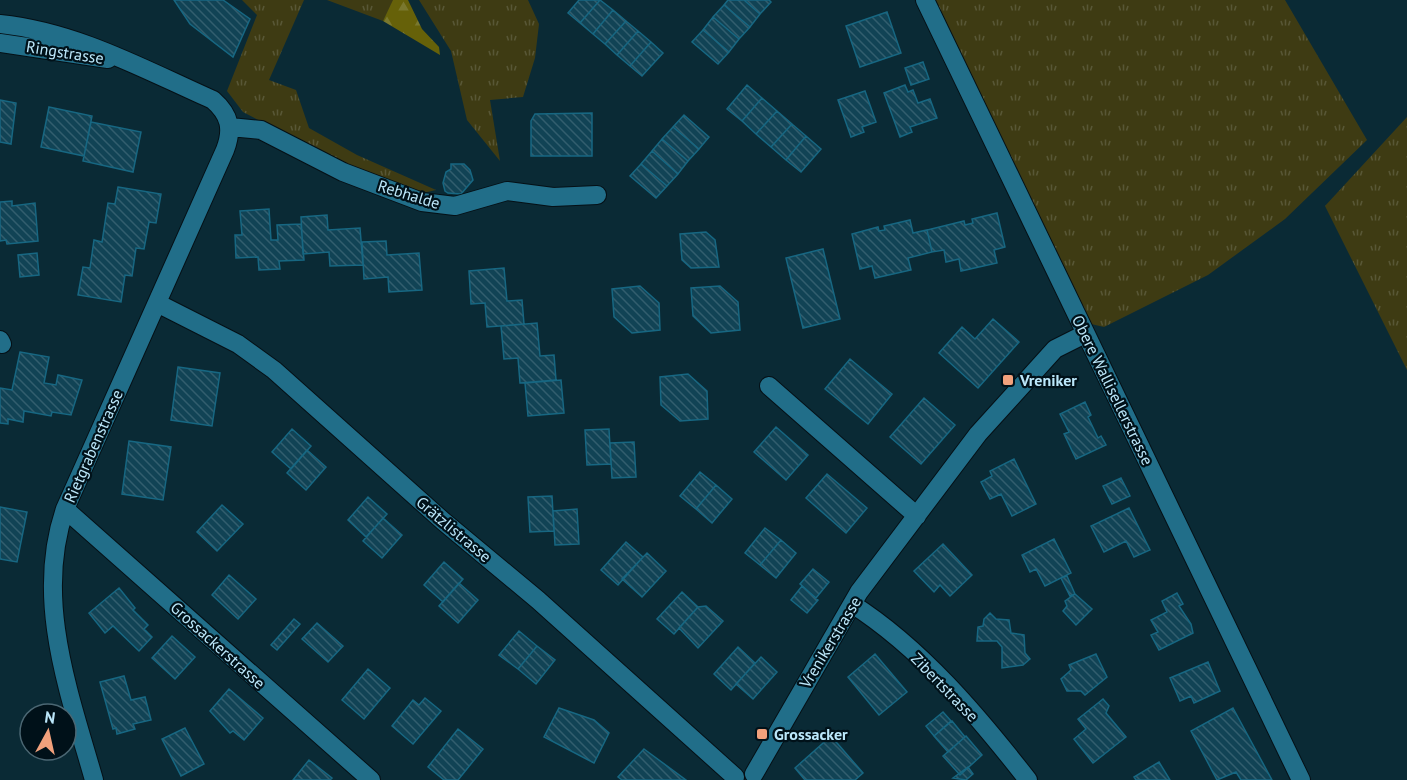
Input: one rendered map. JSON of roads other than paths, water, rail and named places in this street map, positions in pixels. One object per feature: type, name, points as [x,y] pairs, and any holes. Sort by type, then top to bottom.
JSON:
[{"type":"street","name":"Obere Wallisellerstrasse","points":[[925,0],[1301,780]]},
{"type":"street","name":"Ringstrasse","points":[[0,24],[45,31],[90,44],[213,100],[225,113],[230,127]]},
{"type":"street","name":"Ringstrasse","points":[[0,43],[41,47],[131,64]]},
{"type":"street","name":"Rebhalde","points":[[230,127],[261,130],[343,172],[422,202],[438,205],[468,204],[507,190],[553,197],[597,195]]},
{"type":"street","name":"Rietgrabenstrasse","points":[[94,780],[73,708],[53,606],[52,562],[56,536],[65,509],[225,150],[230,127]]},
{"type":"street","name":"Grätzlistrasse","points":[[157,303],[238,344],[274,370],[428,508],[538,600],[734,778]]},
{"type":"street","name":"Vrenikerstrasse","points":[[758,777],[852,604],[978,434],[1054,349],[1085,334]]},
{"type":"street","points":[[769,386],[917,516]]},
{"type":"street","name":"Grossackerstrasse","points":[[65,509],[364,778]]},
{"type":"street","name":"Zibertstrasse","points":[[852,604],[886,626],[925,664],[1006,752],[1028,780]]},
{"type":"street","points":[[734,778],[741,774],[758,777]]},
{"type":"place","name":"Vreniker","points":[[1008,380]]},
{"type":"place","name":"Grossacker","points":[[762,734]]}]
